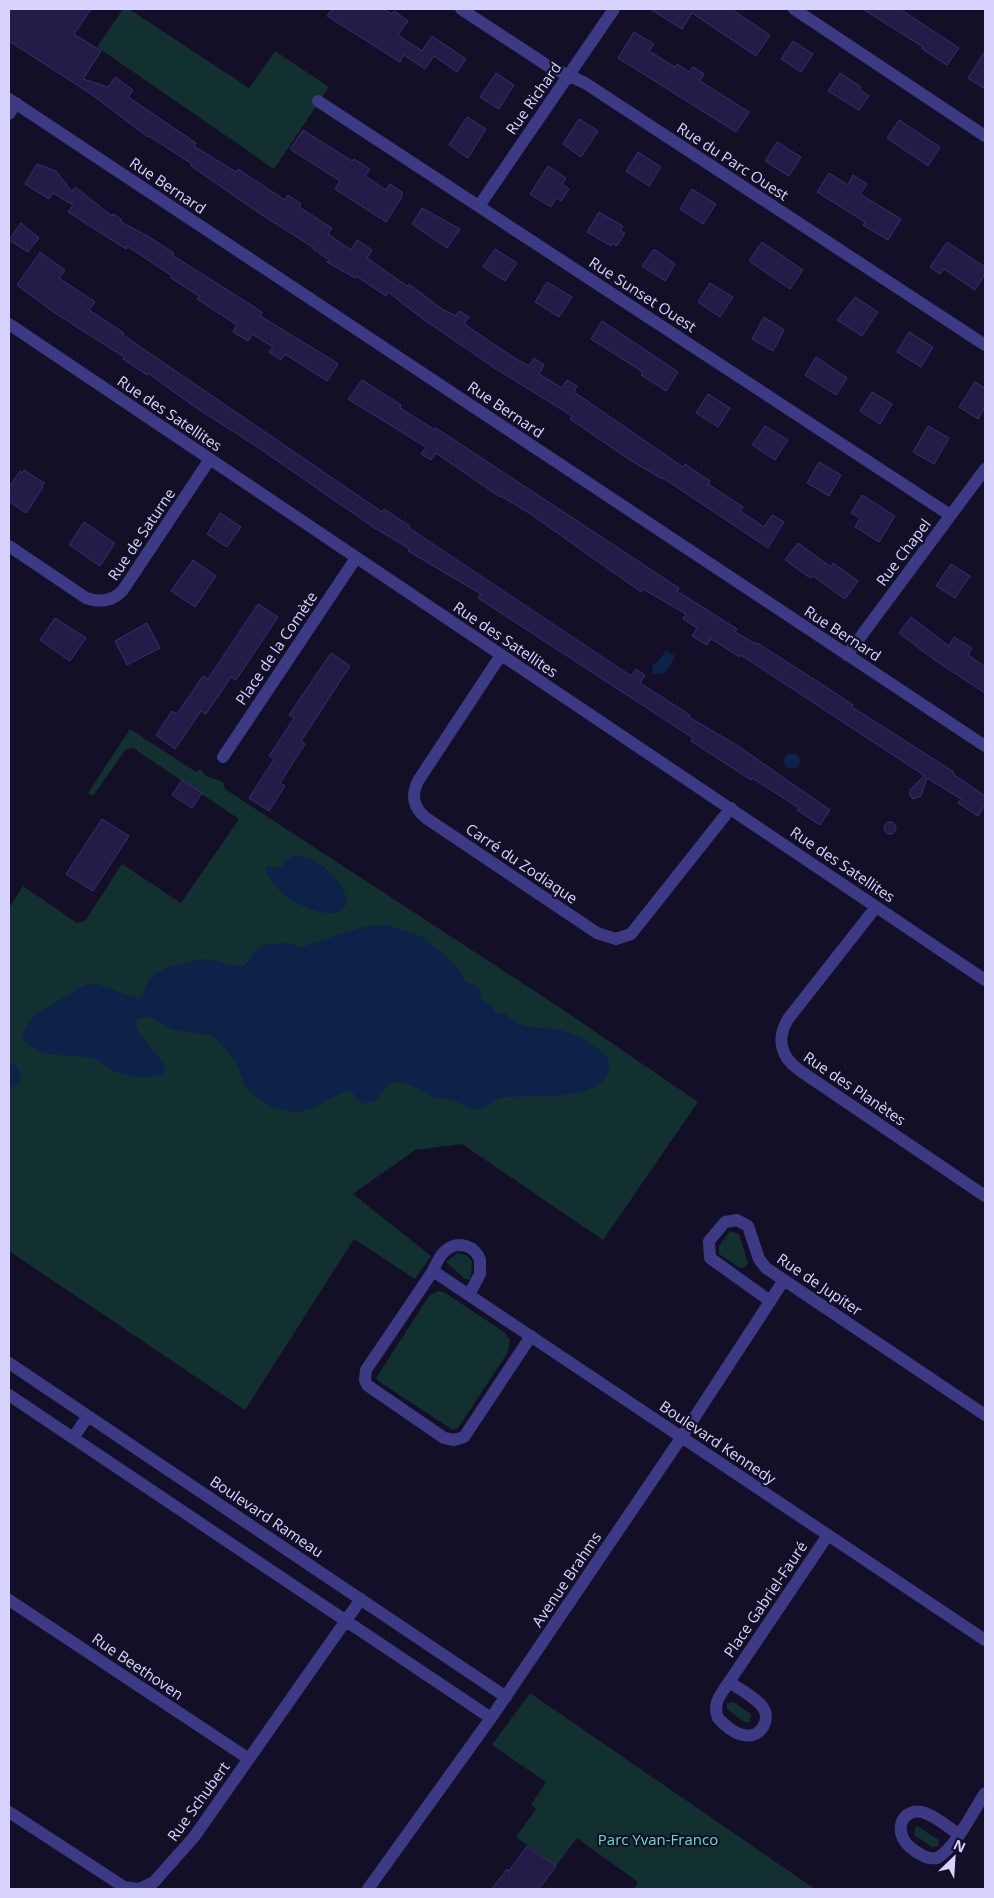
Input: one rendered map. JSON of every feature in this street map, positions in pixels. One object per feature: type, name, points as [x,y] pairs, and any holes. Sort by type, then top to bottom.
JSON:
[{"type":"street","name":"Rue du Parc Ouest","points":[[461,9],[548,66],[593,89],[985,345]]},
{"type":"street","name":"Rue Richard","points":[[479,206],[614,9]]},
{"type":"street","points":[[794,9],[985,136]]},
{"type":"street","name":"Rue Sunset Ouest","points":[[318,101],[950,515]]},
{"type":"street","name":"Rue Bernard","points":[[11,105],[985,746]]},
{"type":"street","name":"Rue des Satellites","points":[[9,324],[985,980]]},
{"type":"street","name":"Rue de Saturne","points":[[9,546],[86,598],[101,602],[114,597],[123,590],[210,459]]},
{"type":"street","name":"Rue Chapel","points":[[847,655],[985,469]]},
{"type":"street","name":"Place de la Comète","points":[[223,757],[356,558]]},
{"type":"street","name":"Carré du Zodiaque","points":[[501,655],[418,781],[414,792],[415,804],[426,818],[596,933],[616,939],[631,934],[730,808]]},
{"type":"street","name":"Rue des Planètes","points":[[876,907],[788,1019],[780,1040],[784,1054],[799,1070],[985,1196]]},
{"type":"street","name":"Rue de Jupiter","points":[[770,1301],[710,1258],[708,1247],[714,1233],[720,1226],[731,1220],[744,1223],[751,1233],[762,1263],[784,1280],[985,1415]]},
{"type":"street","points":[[469,1295],[478,1279],[481,1267],[478,1255],[469,1247],[458,1245],[446,1250],[366,1370],[365,1380],[370,1389],[444,1438],[459,1440],[464,1436],[531,1336]]},
{"type":"street","name":"Boulevard Kennedy","points":[[433,1271],[985,1640]]},
{"type":"street","name":"Avenue Brahms","points":[[368,1889],[506,1697],[681,1438],[784,1280]]},
{"type":"street","name":"Boulevard Rameau","points":[[9,1363],[506,1697]]},
{"type":"street","points":[[9,1395],[491,1718]]},
{"type":"street","points":[[73,1438],[88,1416]]},
{"type":"street","name":"Place Gabriel-Fauré","points":[[729,1682],[761,1704],[766,1711],[766,1723],[757,1733],[750,1736],[738,1734],[718,1718],[715,1705],[729,1682],[828,1535]]},
{"type":"street","name":"Rue Schubert","points":[[9,1812],[124,1888],[139,1889],[154,1882],[194,1837],[362,1599]]},
{"type":"street","name":"Rue Beethoven","points":[[9,1600],[248,1759]]},
{"type":"street","points":[[958,1834],[925,1813],[918,1812],[906,1816],[900,1828],[900,1835],[907,1845],[929,1858],[942,1856],[958,1834],[985,1793]]},
{"type":"green space","points":[[123,9],[129,9],[249,88],[275,51],[329,87],[274,169],[97,47]]},
{"type":"green space","points":[[130,729],[196,772],[200,769],[206,776],[223,782],[225,789],[562,1009],[698,1102],[603,1240],[462,1144],[415,1150],[353,1194],[431,1256],[415,1279],[354,1239],[245,1410],[9,1251],[9,908],[23,886],[77,923],[85,921],[122,864],[181,903],[239,819],[133,748],[126,749],[93,796],[88,793]]},
{"type":"green space","points":[[730,1231],[739,1234],[748,1263],[744,1268],[740,1268],[719,1254],[719,1246]]},
{"type":"green space","points":[[457,1253],[467,1255],[472,1261],[471,1278],[469,1280],[465,1279],[446,1262]]},
{"type":"green space","points":[[438,1291],[444,1292],[504,1332],[510,1340],[508,1352],[458,1428],[453,1430],[376,1378],[429,1296]]},
{"type":"green space","name":"Parc Yvan-Franco","points":[[530,1693],[815,1889],[634,1889],[638,1882],[577,1838],[556,1866],[516,1837],[536,1809],[531,1805],[546,1782],[492,1745]]},
{"type":"green space","points":[[733,1702],[751,1714],[750,1722],[744,1722],[727,1709],[727,1703]]},
{"type":"green space","points":[[917,1826],[939,1840],[938,1846],[932,1847],[914,1835]]},
{"type":"water","points":[[666,651],[674,655],[674,659],[665,673],[653,675],[652,665]]},
{"type":"water","points":[[789,753],[795,753],[800,758],[798,767],[789,769],[784,764],[784,758]]},
{"type":"water","points":[[295,855],[309,858],[318,863],[336,879],[346,899],[346,904],[341,910],[335,913],[317,911],[291,900],[280,891],[266,872],[267,866],[282,868],[285,861]]},
{"type":"water","points":[[386,925],[421,936],[458,967],[465,982],[478,986],[482,993],[480,999],[492,1006],[496,1014],[505,1013],[522,1025],[568,1032],[596,1047],[607,1057],[609,1063],[608,1072],[602,1082],[578,1093],[506,1097],[482,1108],[472,1109],[454,1101],[436,1098],[403,1083],[390,1082],[377,1100],[364,1104],[356,1099],[352,1091],[340,1094],[316,1107],[295,1112],[279,1109],[257,1098],[244,1083],[235,1061],[212,1035],[173,1030],[150,1017],[139,1018],[135,1023],[139,1034],[165,1065],[163,1074],[157,1076],[130,1076],[108,1068],[91,1058],[47,1054],[31,1046],[23,1039],[23,1032],[34,1015],[85,985],[98,984],[138,999],[143,996],[145,987],[153,975],[166,968],[199,959],[214,960],[239,966],[245,965],[256,949],[265,945],[286,943],[302,947],[366,926]]},
{"type":"water","points":[[9,1064],[15,1065],[21,1076],[19,1085],[9,1088]]},
{"type":"building","points":[[9,9],[91,9],[74,34],[101,51],[83,79],[108,87],[115,77],[133,90],[128,97],[196,143],[194,146],[236,172],[238,169],[285,200],[288,195],[301,204],[299,207],[332,228],[328,234],[351,250],[357,240],[372,250],[367,258],[407,286],[409,284],[442,309],[456,316],[459,311],[469,317],[464,324],[513,357],[529,366],[534,358],[544,365],[539,374],[562,388],[567,380],[577,386],[574,392],[683,467],[685,464],[710,481],[708,484],[743,507],[740,511],[764,527],[772,515],[784,522],[768,548],[663,478],[630,460],[570,419],[572,416],[493,367],[423,319],[388,292],[386,296],[356,276],[355,278],[327,262],[329,260],[314,248],[262,215],[191,166],[192,164],[148,137],[91,94],[9,41]]},
{"type":"building","points":[[332,9],[383,9],[392,14],[394,11],[408,21],[398,35],[422,51],[432,36],[466,59],[457,72],[434,56],[425,69],[404,55],[400,62],[327,16]]},
{"type":"building","points":[[650,9],[731,9],[770,35],[756,56],[692,13],[682,29]]},
{"type":"building","points":[[863,9],[900,9],[959,48],[947,65],[922,49],[923,47]]},
{"type":"building","points":[[634,32],[654,44],[649,51],[675,67],[677,64],[689,72],[693,67],[704,74],[700,81],[749,112],[736,132],[618,58]]},
{"type":"building","points":[[793,41],[813,54],[801,72],[781,59]]},
{"type":"building","points":[[985,51],[985,89],[968,78]]},
{"type":"building","points":[[496,73],[514,85],[499,109],[480,97]]},
{"type":"building","points":[[840,73],[861,87],[860,90],[869,96],[859,110],[828,91]]},
{"type":"building","points":[[467,117],[486,129],[468,158],[449,145]]},
{"type":"building","points":[[579,119],[598,131],[581,157],[563,144]]},
{"type":"building","points":[[899,120],[940,147],[928,166],[887,138]]},
{"type":"building","points":[[303,130],[352,161],[354,159],[370,169],[365,176],[386,190],[390,184],[402,192],[402,197],[386,222],[335,189],[340,181],[290,149]]},
{"type":"building","points":[[777,142],[801,157],[789,176],[765,161]]},
{"type":"building","points":[[638,152],[661,167],[649,186],[626,171]]},
{"type":"building","points":[[37,164],[56,171],[72,192],[75,187],[112,216],[113,214],[121,219],[121,222],[149,237],[174,253],[172,255],[262,312],[260,316],[338,364],[327,381],[285,354],[281,360],[269,352],[273,347],[252,334],[248,341],[233,332],[237,325],[197,299],[199,296],[171,278],[172,276],[127,246],[126,249],[68,212],[73,205],[53,193],[49,199],[25,184]]},
{"type":"building","points":[[548,166],[566,178],[562,184],[569,189],[561,201],[556,198],[551,207],[530,194]]},
{"type":"building","points":[[829,173],[848,185],[853,175],[867,184],[860,194],[901,219],[888,240],[863,225],[865,222],[817,192]]},
{"type":"building","points":[[692,189],[716,204],[703,224],[680,209]]},
{"type":"building","points":[[422,208],[460,229],[447,248],[412,224]]},
{"type":"building","points":[[599,212],[623,226],[620,231],[625,233],[617,246],[612,243],[611,246],[587,232]]},
{"type":"building","points":[[21,223],[39,238],[28,252],[9,240]]},
{"type":"building","points":[[762,242],[803,270],[790,289],[749,261]]},
{"type":"building","points":[[947,242],[985,267],[985,274],[975,290],[944,269],[940,274],[930,267]]},
{"type":"building","points":[[495,249],[517,263],[505,281],[483,267]]},
{"type":"building","points":[[654,249],[675,264],[665,281],[642,266]]},
{"type":"building","points":[[40,252],[65,270],[59,278],[95,302],[89,310],[124,333],[123,335],[382,512],[384,509],[410,526],[409,528],[631,676],[636,669],[645,675],[640,683],[690,715],[689,717],[738,746],[830,810],[820,825],[797,810],[799,808],[752,778],[751,780],[691,741],[693,738],[478,598],[481,594],[408,551],[410,549],[373,527],[256,446],[195,407],[148,373],[147,375],[123,359],[124,357],[52,311],[17,285]]},
{"type":"building","points":[[547,282],[572,297],[559,317],[535,302]]},
{"type":"building","points":[[710,283],[733,297],[720,317],[698,302]]},
{"type":"building","points":[[855,297],[878,312],[862,336],[837,320]]},
{"type":"building","points":[[764,317],[784,330],[773,351],[752,339]]},
{"type":"building","points":[[602,321],[678,372],[666,391],[641,375],[643,372],[591,339]]},
{"type":"building","points":[[909,332],[933,347],[921,367],[897,352]]},
{"type":"building","points":[[816,357],[847,378],[836,395],[805,375]]},
{"type":"building","points":[[362,380],[401,405],[400,408],[435,430],[436,428],[679,588],[677,591],[737,629],[735,632],[757,643],[820,683],[853,705],[852,707],[954,772],[953,774],[985,796],[985,805],[978,816],[958,803],[961,799],[927,778],[921,796],[913,799],[910,796],[910,790],[924,776],[919,772],[741,655],[740,657],[711,639],[707,645],[692,636],[697,628],[683,619],[686,614],[643,589],[641,592],[532,515],[500,497],[436,453],[431,460],[421,454],[426,447],[348,399]]},
{"type":"building","points":[[975,382],[985,388],[985,407],[978,419],[959,407]]},
{"type":"building","points":[[872,392],[892,404],[880,424],[860,411]]},
{"type":"building","points":[[708,394],[730,408],[718,427],[696,413]]},
{"type":"building","points":[[765,426],[788,440],[775,460],[752,445]]},
{"type":"building","points":[[928,426],[949,438],[934,464],[913,452]]},
{"type":"building","points":[[819,462],[841,475],[829,496],[807,483]]},
{"type":"building","points":[[24,470],[44,483],[26,513],[9,501],[9,487],[20,471],[22,473]]},
{"type":"building","points":[[862,495],[895,516],[879,542],[855,527],[860,518],[851,513]]},
{"type":"building","points":[[220,513],[241,527],[227,547],[207,534]]},
{"type":"building","points":[[84,522],[115,543],[100,566],[69,545]]},
{"type":"building","points":[[798,543],[831,567],[833,563],[858,581],[845,599],[813,576],[810,578],[785,560]]},
{"type":"building","points":[[193,560],[216,576],[195,607],[171,591]]},
{"type":"building","points":[[951,564],[970,576],[955,598],[936,586]]},
{"type":"building","points":[[258,604],[278,617],[236,680],[231,677],[206,714],[201,711],[175,749],[156,735],[172,711],[177,714],[203,676],[208,679]]},
{"type":"building","points":[[911,617],[949,646],[954,637],[972,648],[968,655],[985,667],[985,693],[933,659],[899,633]]},
{"type":"building","points":[[55,618],[86,638],[70,661],[40,640]]},
{"type":"building","points":[[147,623],[160,648],[127,665],[115,641]]},
{"type":"building","points":[[331,653],[350,666],[301,741],[305,744],[280,783],[285,786],[269,811],[249,798],[274,759],[269,756],[294,718],[289,715]]},
{"type":"building","points":[[182,780],[202,793],[192,808],[172,795]]},
{"type":"building","points":[[102,819],[129,836],[93,891],[66,874]]},
{"type":"building","points":[[888,822],[892,822],[896,828],[892,834],[888,834],[884,830],[884,826]]},
{"type":"building","points":[[527,1846],[556,1866],[539,1889],[492,1889],[507,1869],[509,1871]]}]
